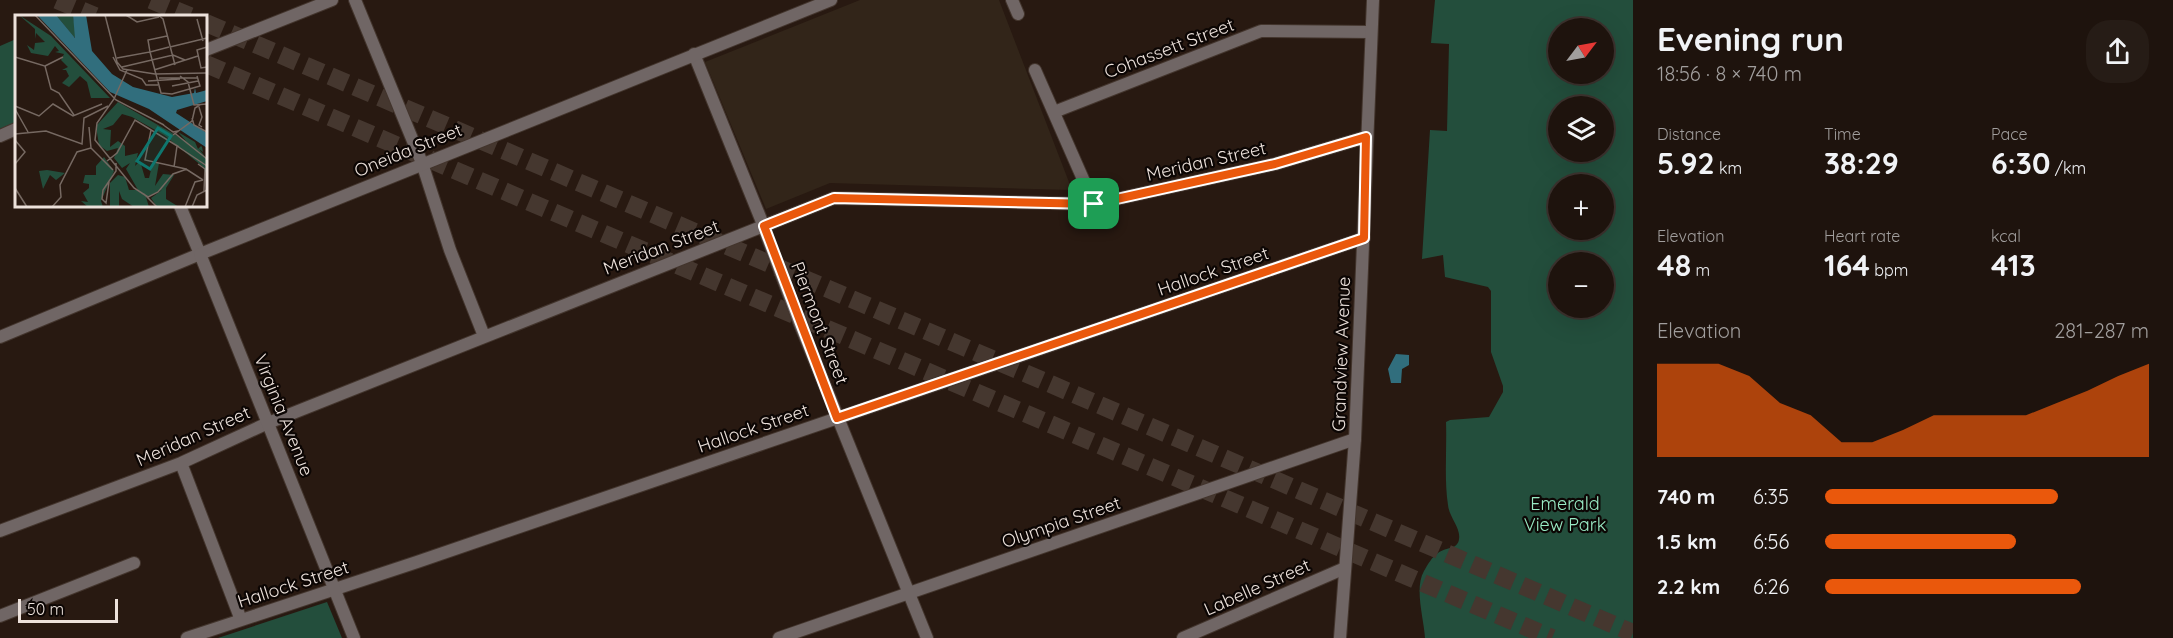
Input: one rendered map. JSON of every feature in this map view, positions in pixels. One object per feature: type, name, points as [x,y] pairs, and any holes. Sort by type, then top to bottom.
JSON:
[{"type":"street","points":[[207,50],[332,0]]},
{"type":"street","points":[[355,0],[422,163],[450,250],[484,336]]},
{"type":"street","name":"Oneida Street","points":[[0,337],[422,163],[831,0]]},
{"type":"street","points":[[1012,0],[1018,14]]},
{"type":"street","name":"Grandview Avenue","points":[[1340,638],[1355,439],[1372,0]]},
{"type":"street","name":"Cohassett Street","points":[[1054,112],[1261,31],[1371,32]]},
{"type":"street","name":"Piermont Street","points":[[694,54],[764,226],[837,418],[927,638]]},
{"type":"street","points":[[1035,69],[1094,204]]},
{"type":"street","points":[[0,136],[15,129]]},
{"type":"street","name":"Meridan Street","points":[[0,531],[182,463],[268,423],[834,198],[1094,204],[1275,164],[1366,137]]},
{"type":"street","name":"Virginia Avenue","points":[[180,207],[354,638]]},
{"type":"street","name":"Hallock Street","points":[[187,638],[1364,238]]},
{"type":"street","name":"Olympia Street","points":[[779,638],[1355,439]]},
{"type":"street","points":[[182,463],[241,620]]},
{"type":"street","points":[[0,616],[134,563]]},
{"type":"street","name":"Labelle Street","points":[[1183,638],[1345,568]]},
{"type":"shaded area","points":[[860,0],[999,0],[1072,190],[830,183],[766,209],[705,62]]},
{"type":"green space","name":"Emerald View Park","points":[[1435,0],[1633,0],[1633,638],[1425,638],[1420,595],[1421,578],[1434,557],[1441,551],[1454,547],[1459,539],[1447,495],[1446,422],[1489,417],[1503,392],[1491,352],[1491,291],[1488,287],[1445,277],[1443,255],[1422,259],[1430,130],[1447,131],[1449,44],[1431,43]]},
{"type":"green space","points":[[15,39],[15,122],[0,130],[0,46]]},
{"type":"green space","points":[[327,602],[342,638],[218,638]]},
{"type":"water","points":[[1396,354],[1409,355],[1409,365],[1402,369],[1401,383],[1391,383],[1388,369]]},
{"type":"tunnel","points":[[57,0],[93,15]]},
{"type":"tunnel","points":[[151,0],[188,15]]},
{"type":"tunnel","points":[[207,23],[1633,633]]},
{"type":"tunnel","points":[[207,64],[1552,638]]},
{"type":"route","points":[[1366,137],[1364,238],[837,418],[764,226],[834,198],[1094,204],[1275,164],[1342,146],[1366,137]]}]
